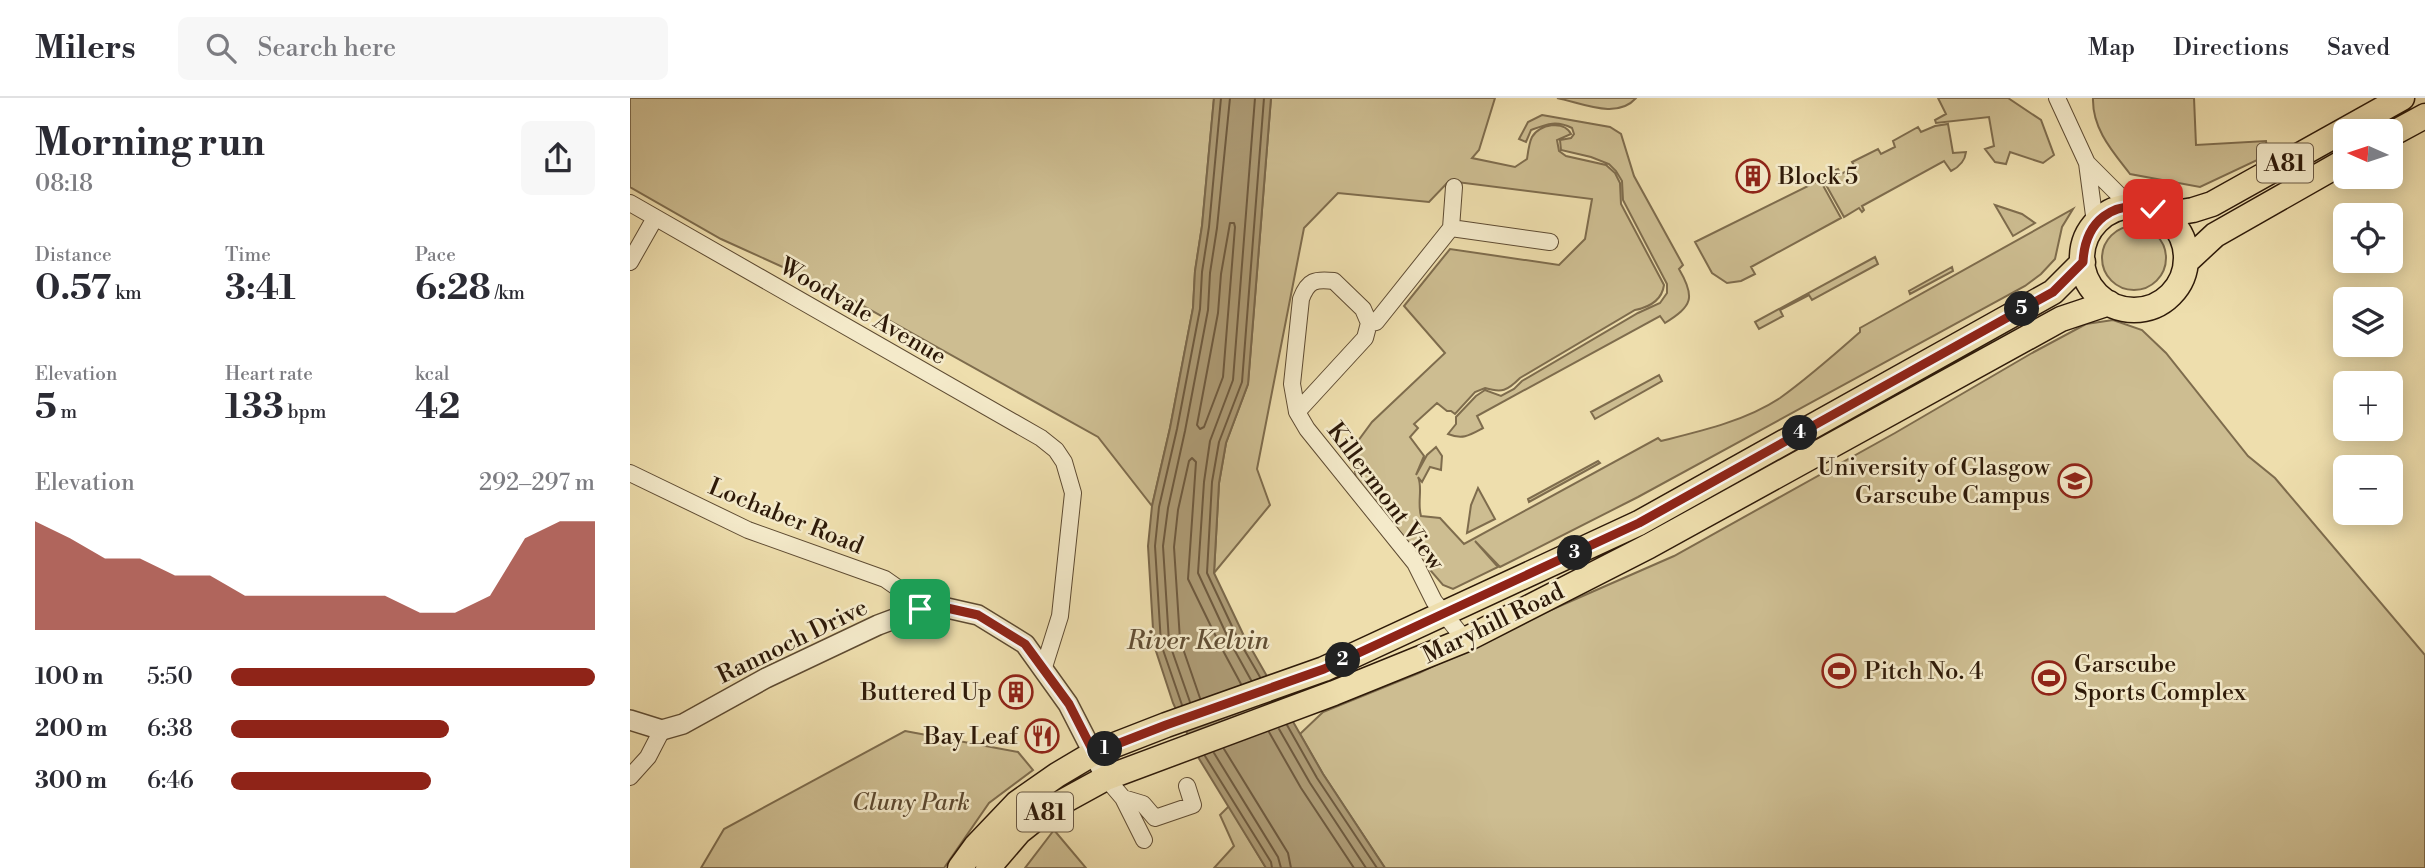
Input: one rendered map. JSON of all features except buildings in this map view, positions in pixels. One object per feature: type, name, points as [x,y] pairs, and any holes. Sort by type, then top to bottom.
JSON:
[{"type":"main road","name":"A81","points":[[2130,206],[2153,209],[2163,215],[2212,204],[2402,98]]},
{"type":"main road","points":[[2403,128],[2425,116]]},
{"type":"main road","name":"A81","points":[[2109,303],[2131,310],[2155,306],[2176,289],[2186,262],[2215,235],[2333,168]]},
{"type":"main road","points":[[2109,303],[2095,292],[2087,278],[2083,248],[2095,223],[2105,215],[2130,206]]},
{"type":"main road","points":[[2163,215],[2176,227],[2185,244],[2186,262]]},
{"type":"main road","name":"Maryhill Road","points":[[960,868],[976,846],[1017,803],[1094,753],[1324,669],[1639,523],[2053,292],[2083,262]]},
{"type":"main road","name":"Maryhill Road","points":[[988,868],[1019,832],[1044,812],[1106,778],[1334,693],[1465,640],[1649,546],[2062,319],[2109,303]]},
{"type":"main road","points":[[1324,669],[1334,693]]},
{"type":"street","points":[[2057,98],[2087,163],[2095,223]]},
{"type":"street","points":[[2087,163],[2130,206]]},
{"type":"street","points":[[1454,187],[1451,228],[1550,242]]},
{"type":"street","name":"Woodvale Avenue","points":[[630,203],[1041,438],[1056,450],[1066,466],[1073,493],[1060,616],[1044,667]]},
{"type":"street","points":[[630,262],[655,218]]},
{"type":"street","name":"Killermont View","points":[[1369,323],[1377,322],[1451,228]]},
{"type":"street","name":"Killermont View","points":[[1297,412],[1365,338],[1369,323],[1363,309],[1334,281],[1314,281],[1306,287],[1301,299],[1292,384],[1297,412],[1307,429],[1415,563],[1434,601],[1465,640]]},
{"type":"street","name":"Lochaber Road","points":[[630,472],[748,530],[885,579],[905,593],[920,609]]},
{"type":"street","name":"Rannoch Drive","points":[[662,730],[683,724],[766,678],[878,625],[920,609],[947,608],[978,615],[1025,644],[1069,704],[1106,778]]},
{"type":"street","points":[[630,720],[662,730],[648,757],[630,778]]},
{"type":"street","points":[[1106,778],[1123,798],[1144,840]]},
{"type":"street","points":[[1123,798],[1143,804],[1155,818],[1193,805],[1187,786]]},
{"type":"green space","points":[[630,98],[1214,98],[1193,308],[1152,506],[1098,437],[840,293],[721,239],[630,187]]},
{"type":"green space","points":[[1271,98],[1495,98],[1479,150],[1472,158],[1515,167],[1527,159],[1530,142],[1535,133],[1557,125],[1571,134],[1557,140],[1559,151],[1566,156],[1606,165],[1615,173],[1620,183],[1621,204],[1664,285],[1658,299],[1520,378],[1508,388],[1485,388],[1475,392],[1455,414],[1437,403],[1414,424],[1418,428],[1410,437],[1424,456],[1416,475],[1427,455],[1436,447],[1442,456],[1441,470],[1430,467],[1422,482],[1418,477],[1421,516],[1440,518],[1464,544],[1658,438],[1661,441],[1707,429],[1766,406],[1821,366],[1860,332],[1860,328],[2073,209],[2062,227],[2055,259],[2025,286],[1638,497],[1500,567],[1475,541],[1498,567],[1453,589],[1443,585],[1356,484],[1354,457],[1358,441],[1372,422],[1445,353],[1404,306],[1450,249],[1559,265],[1585,239],[1592,199],[1449,181],[1429,202],[1338,193],[1304,228],[1257,469],[1270,505],[1214,573],[1219,483],[1226,443],[1248,384]]},
{"type":"green space","points":[[1557,98],[1636,98],[1628,105],[1609,109]]},
{"type":"green space","points":[[1938,98],[2008,98],[2041,120],[2054,155],[2043,163],[2010,152],[2006,164],[1995,162],[1985,149],[1994,146],[1989,117],[1936,123],[1935,120],[1946,114]]},
{"type":"green space","points":[[2093,98],[2194,98],[2196,145],[2266,141],[2268,155],[2200,187],[2130,174],[2100,130]]},
{"type":"green space","points":[[1542,115],[1610,127],[1621,134],[1634,176],[1683,265],[1679,269],[1688,287],[1688,300],[1681,311],[1665,323],[1660,316],[1477,416],[1483,428],[1466,436],[1453,436],[1448,434],[1456,424],[1456,417],[1476,396],[1485,390],[1501,396],[1514,389],[1522,381],[1638,313],[1660,303],[1667,293],[1667,284],[1623,200],[1622,181],[1616,171],[1609,164],[1591,157],[1561,150],[1560,140],[1571,138],[1574,134],[1572,128],[1566,126],[1547,125],[1531,130],[1526,142],[1519,139],[1528,122]]},
{"type":"green space","points":[[1948,124],[1953,153],[1966,152],[1959,166],[1951,171],[1944,161],[1862,206],[1862,212],[1859,208],[1844,217],[1821,176],[1838,169],[1841,174],[1855,167],[1852,162],[1878,149],[1881,154],[1895,147],[1893,141],[1918,127],[1921,132]]},
{"type":"green space","points":[[1820,180],[1841,218],[1751,267],[1755,274],[1741,281],[1727,283],[1712,273],[1695,242]]},
{"type":"green space","points":[[1995,205],[2022,214],[2035,223],[2013,236]]},
{"type":"green space","points":[[2134,226],[2146,228],[2157,235],[2164,246],[2164,270],[2157,281],[2146,288],[2134,290],[2122,288],[2111,281],[2104,270],[2102,258],[2104,246],[2111,235],[2122,228]]},
{"type":"green space","points":[[1875,257],[1878,264],[1812,300],[1809,295],[1780,310],[1783,316],[1759,329],[1755,322]]},
{"type":"green space","points":[[1952,267],[1953,271],[1910,294],[1909,291]]},
{"type":"green space","name":"Garscube Sports Complex","points":[[2113,320],[2142,330],[2166,353],[2248,456],[2275,478],[2425,655],[2425,868],[1385,868],[1300,734],[1323,712],[1419,673],[1537,616],[1674,556],[2032,353],[2086,324]]},
{"type":"green space","points":[[1659,375],[1662,381],[1595,419],[1591,412]]},
{"type":"green space","points":[[1598,461],[1600,463],[1529,502],[1528,499]]},
{"type":"green space","points":[[1478,488],[1495,519],[1467,533],[1471,505]]},
{"type":"green space","name":"Cluny Park","points":[[905,731],[1018,752],[1033,770],[989,803],[944,868],[701,868],[724,829]]},
{"type":"green space","points":[[1229,806],[1266,868],[1214,868],[1234,846],[1220,815]]},
{"type":"green space","points":[[1054,830],[1086,868],[1025,868]]},
{"type":"water","name":"River Kelvin","points":[[1214,98],[1271,98],[1248,384],[1226,443],[1219,483],[1214,573],[1244,636],[1323,774],[1385,868],[1266,868],[1198,757],[1173,703],[1154,645],[1148,546],[1152,506],[1193,308]]},
{"type":"place","name":"Block 5","points":[[1753,176]]},
{"type":"place","name":"University of Glasgow Garscube Campus","points":[[2075,481]]},
{"type":"place","name":"Pitch No. 4","points":[[1839,671]]},
{"type":"place","name":"Garscube Sports Complex","points":[[2049,678]]},
{"type":"place","name":"Buttered Up","points":[[1016,692]]},
{"type":"place","name":"Bay Leaf","points":[[1042,736]]},
{"type":"route","points":[[920,609],[947,608],[978,615],[1025,644],[1069,704],[1094,753],[1324,669],[1639,523],[2053,292],[2083,262],[2083,248],[2088,235],[2095,223],[2105,215],[2130,206],[2153,209]]}]
